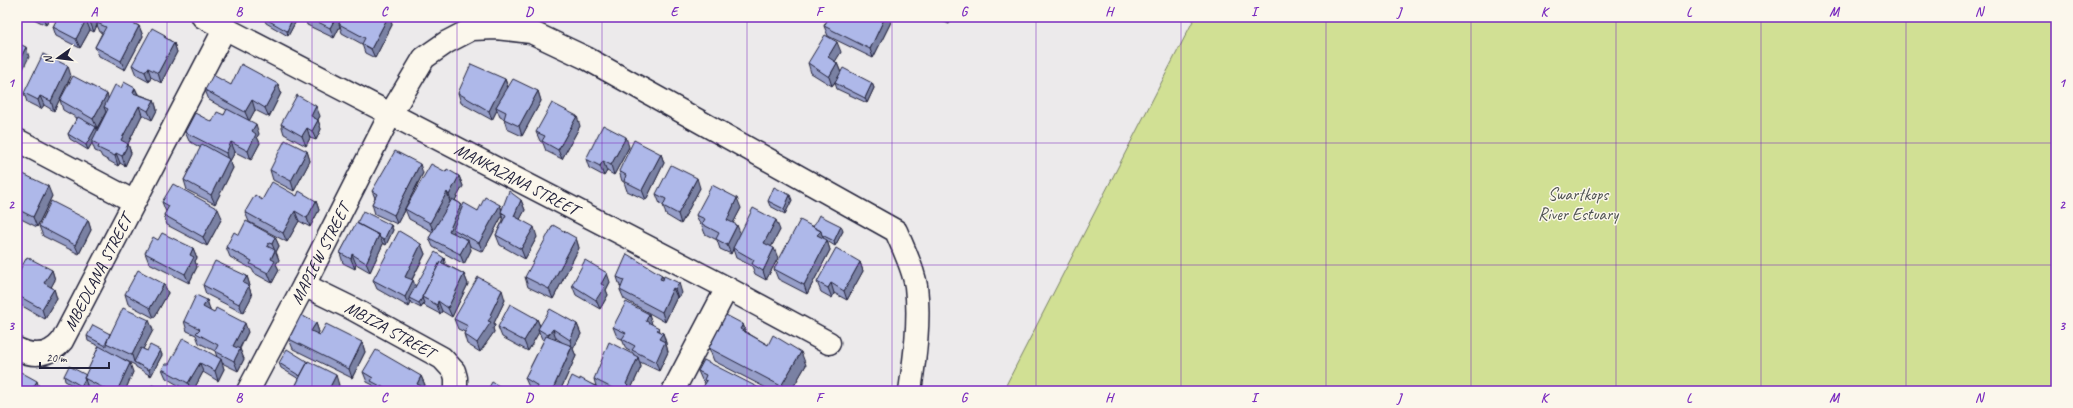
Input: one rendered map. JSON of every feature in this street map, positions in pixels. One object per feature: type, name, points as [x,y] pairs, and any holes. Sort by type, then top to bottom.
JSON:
[{"type":"street","name":"MANKAZANA STREET","points":[[203,17],[727,288],[829,343]]},
{"type":"street","name":"MBEDLANA STREET","points":[[17,349],[32,354],[43,354],[59,344],[225,28]]},
{"type":"street","name":"MAPIEW STREET","points":[[248,391],[304,285],[390,115],[424,58],[447,42],[472,30],[496,28],[531,32],[586,58],[896,231],[907,257],[916,285],[916,336],[910,391]]},
{"type":"street","name":"MBEDLANA STREET","points":[[17,140],[133,201]]},
{"type":"street","name":"MBIZA STREET","points":[[304,285],[353,309],[442,358],[454,371],[456,378],[456,391]]},
{"type":"street","points":[[673,391],[727,288]]},
{"type":"green space","name":"Swartkops River Estuary","points":[[1195,17],[2056,17],[2056,391],[1003,391]]},
{"type":"building","points":[[58,17],[93,17],[90,22],[86,20],[76,39],[53,27]]},
{"type":"building","points":[[100,17],[125,17],[124,19],[139,26],[121,61],[95,47],[106,27],[97,23]]},
{"type":"building","points":[[293,17],[287,31],[264,18]]},
{"type":"building","points":[[308,17],[336,17],[330,28]]},
{"type":"building","points":[[342,17],[388,17],[371,49],[362,44],[365,38],[339,24]]},
{"type":"building","points":[[829,17],[885,17],[870,49],[824,26]]},
{"type":"building","points":[[152,28],[165,35],[164,37],[174,43],[158,73],[148,68],[145,72],[132,65]]},
{"type":"building","points":[[825,35],[837,42],[828,57],[837,63],[829,77],[808,63]]},
{"type":"building","points":[[17,43],[26,47],[17,65]]},
{"type":"building","points":[[43,54],[68,66],[51,101],[40,96],[38,100],[24,93]]},
{"type":"building","points":[[241,64],[278,84],[265,108],[252,100],[245,112],[205,90],[213,75],[231,85]]},
{"type":"building","points":[[471,64],[505,79],[489,111],[458,93]]},
{"type":"building","points":[[843,68],[872,83],[865,98],[835,83]]},
{"type":"building","points":[[73,76],[107,94],[93,119],[60,100]]},
{"type":"building","points":[[513,79],[538,91],[519,126],[504,119],[506,112],[496,107]]},
{"type":"building","points":[[124,82],[135,88],[133,93],[154,100],[148,111],[139,106],[121,140],[128,144],[122,156],[116,153],[115,156],[98,148],[99,145],[92,141],[108,109],[104,107],[115,85],[121,88]]},
{"type":"building","points":[[297,95],[316,106],[311,116],[318,120],[312,131],[307,128],[302,136],[281,124]]},
{"type":"building","points":[[552,103],[577,116],[558,150],[542,141],[545,136],[536,132]]},
{"type":"building","points":[[227,109],[256,124],[252,131],[256,134],[248,151],[231,142],[226,153],[185,132],[195,113],[212,122],[217,112],[224,115]]},
{"type":"building","points":[[78,117],[96,127],[86,145],[68,134]]},
{"type":"building","points":[[603,125],[626,137],[611,165],[603,161],[600,166],[586,159]]},
{"type":"building","points":[[285,140],[307,151],[291,181],[270,170]]},
{"type":"building","points":[[634,140],[661,154],[642,190],[624,181],[626,175],[619,171]]},
{"type":"building","points":[[202,144],[229,159],[211,195],[184,180]]},
{"type":"building","points":[[395,151],[420,164],[394,215],[372,204],[377,194],[372,191]]},
{"type":"building","points":[[431,164],[446,172],[447,169],[459,176],[449,195],[447,192],[430,223],[405,209]]},
{"type":"building","points":[[671,165],[697,178],[678,214],[663,206],[666,199],[656,194]]},
{"type":"building","points":[[17,171],[48,186],[33,217],[17,209]]},
{"type":"building","points":[[272,182],[297,196],[299,191],[316,201],[307,218],[295,211],[283,233],[245,212],[255,195],[262,200]]},
{"type":"building","points":[[173,184],[218,209],[203,237],[164,215],[169,206],[162,202]]},
{"type":"building","points":[[712,185],[737,198],[727,220],[737,225],[727,245],[716,239],[719,233],[702,224],[705,219],[696,215]]},
{"type":"building","points":[[774,187],[790,195],[784,209],[768,201]]},
{"type":"building","points":[[509,191],[521,200],[514,216],[534,227],[521,249],[496,235],[506,215],[501,212]]},
{"type":"building","points":[[485,197],[500,205],[479,243],[453,229],[464,203],[478,211]]},
{"type":"building","points":[[452,199],[461,204],[449,231],[468,240],[460,254],[429,238]]},
{"type":"building","points":[[51,201],[88,220],[75,245],[39,226]]},
{"type":"building","points":[[753,208],[776,220],[764,243],[774,248],[763,271],[752,264],[754,260],[733,248]]},
{"type":"building","points":[[363,211],[391,225],[384,240],[380,238],[379,235],[357,223]]},
{"type":"building","points":[[819,215],[841,226],[834,241],[822,235],[821,231],[813,227]]},
{"type":"building","points":[[800,220],[821,231],[817,235],[827,240],[804,285],[774,269]]},
{"type":"building","points":[[246,221],[275,237],[272,244],[269,243],[267,246],[275,250],[271,259],[275,261],[268,273],[250,264],[252,261],[226,247],[234,232],[239,235]]},
{"type":"building","points":[[356,223],[379,235],[366,263],[352,254],[351,259],[340,253]]},
{"type":"building","points":[[553,225],[576,238],[549,289],[525,277]]},
{"type":"building","points":[[399,231],[421,244],[405,277],[413,280],[405,297],[373,280]]},
{"type":"building","points":[[162,233],[193,248],[190,255],[194,257],[185,274],[145,253],[153,237],[158,240]]},
{"type":"building","points":[[836,248],[860,262],[844,291],[831,283],[828,288],[817,282]]},
{"type":"building","points":[[435,252],[444,258],[441,263],[440,262],[419,303],[409,298]]},
{"type":"building","points":[[627,254],[662,275],[660,279],[663,280],[664,276],[679,283],[675,289],[673,288],[662,312],[620,290],[624,280],[617,277]]},
{"type":"building","points":[[27,257],[52,270],[44,283],[54,289],[42,309],[17,295],[17,275]]},
{"type":"building","points":[[585,260],[607,273],[601,284],[605,286],[596,300],[572,285]]},
{"type":"building","points":[[215,261],[247,276],[243,283],[249,286],[239,304],[203,285]]},
{"type":"building","points":[[440,262],[464,274],[448,308],[438,301],[437,305],[422,297]]},
{"type":"building","points":[[138,270],[164,284],[150,308],[125,294]]},
{"type":"building","points":[[478,277],[502,290],[490,315],[492,316],[488,321],[491,322],[477,343],[464,334],[468,326],[454,319]]},
{"type":"building","points":[[196,295],[207,300],[203,307],[214,313],[216,308],[245,323],[233,346],[240,349],[234,361],[215,351],[218,345],[196,333],[200,329],[184,321]]},
{"type":"building","points":[[626,302],[649,314],[646,321],[659,328],[657,330],[663,333],[659,339],[665,342],[656,362],[632,350],[635,346],[622,339],[626,333],[613,327]]},
{"type":"building","points":[[510,304],[537,319],[524,341],[498,327]]},
{"type":"building","points":[[123,308],[149,320],[132,355],[106,343]]},
{"type":"building","points":[[550,309],[577,324],[570,340],[553,329],[548,335],[538,329]]},
{"type":"building","points":[[301,315],[316,323],[311,331],[320,335],[326,324],[362,342],[349,369],[289,339]]},
{"type":"building","points":[[726,315],[743,324],[740,329],[768,345],[773,335],[801,352],[781,386],[709,348]]},
{"type":"building","points":[[93,325],[110,334],[106,346],[87,336]]},
{"type":"building","points":[[546,336],[572,346],[552,391],[538,391],[538,386],[525,378]]},
{"type":"building","points":[[183,338],[221,359],[215,371],[200,363],[188,383],[162,369],[165,364],[169,364]]},
{"type":"building","points":[[609,342],[638,357],[626,384],[628,386],[625,391],[618,391],[594,379]]},
{"type":"building","points":[[150,345],[160,350],[149,370],[134,362],[141,348],[147,351]]},
{"type":"building","points":[[99,346],[130,363],[117,391],[109,391],[84,378]]},
{"type":"building","points":[[287,349],[308,362],[300,376],[279,363]]},
{"type":"building","points":[[376,350],[421,376],[417,384],[421,386],[418,391],[390,391],[371,381],[373,378],[363,372]]},
{"type":"building","points":[[704,360],[765,391],[700,391],[707,381],[704,380],[706,375],[698,371]]},
{"type":"building","points":[[308,361],[336,375],[328,391],[293,391]]},
{"type":"building","points":[[69,366],[86,375],[81,386],[64,376]]},
{"type":"building","points":[[17,370],[37,381],[31,391],[17,391]]},
{"type":"building","points":[[572,376],[580,380],[580,378],[604,391],[565,391]]},
{"type":"building","points":[[492,382],[508,391],[487,391]]},
{"type":"building","points":[[152,385],[164,391],[149,391]]},
{"type":"building","points":[[41,387],[50,391],[39,391]]},
{"type":"building","points":[[366,388],[372,391],[364,391]]}]
